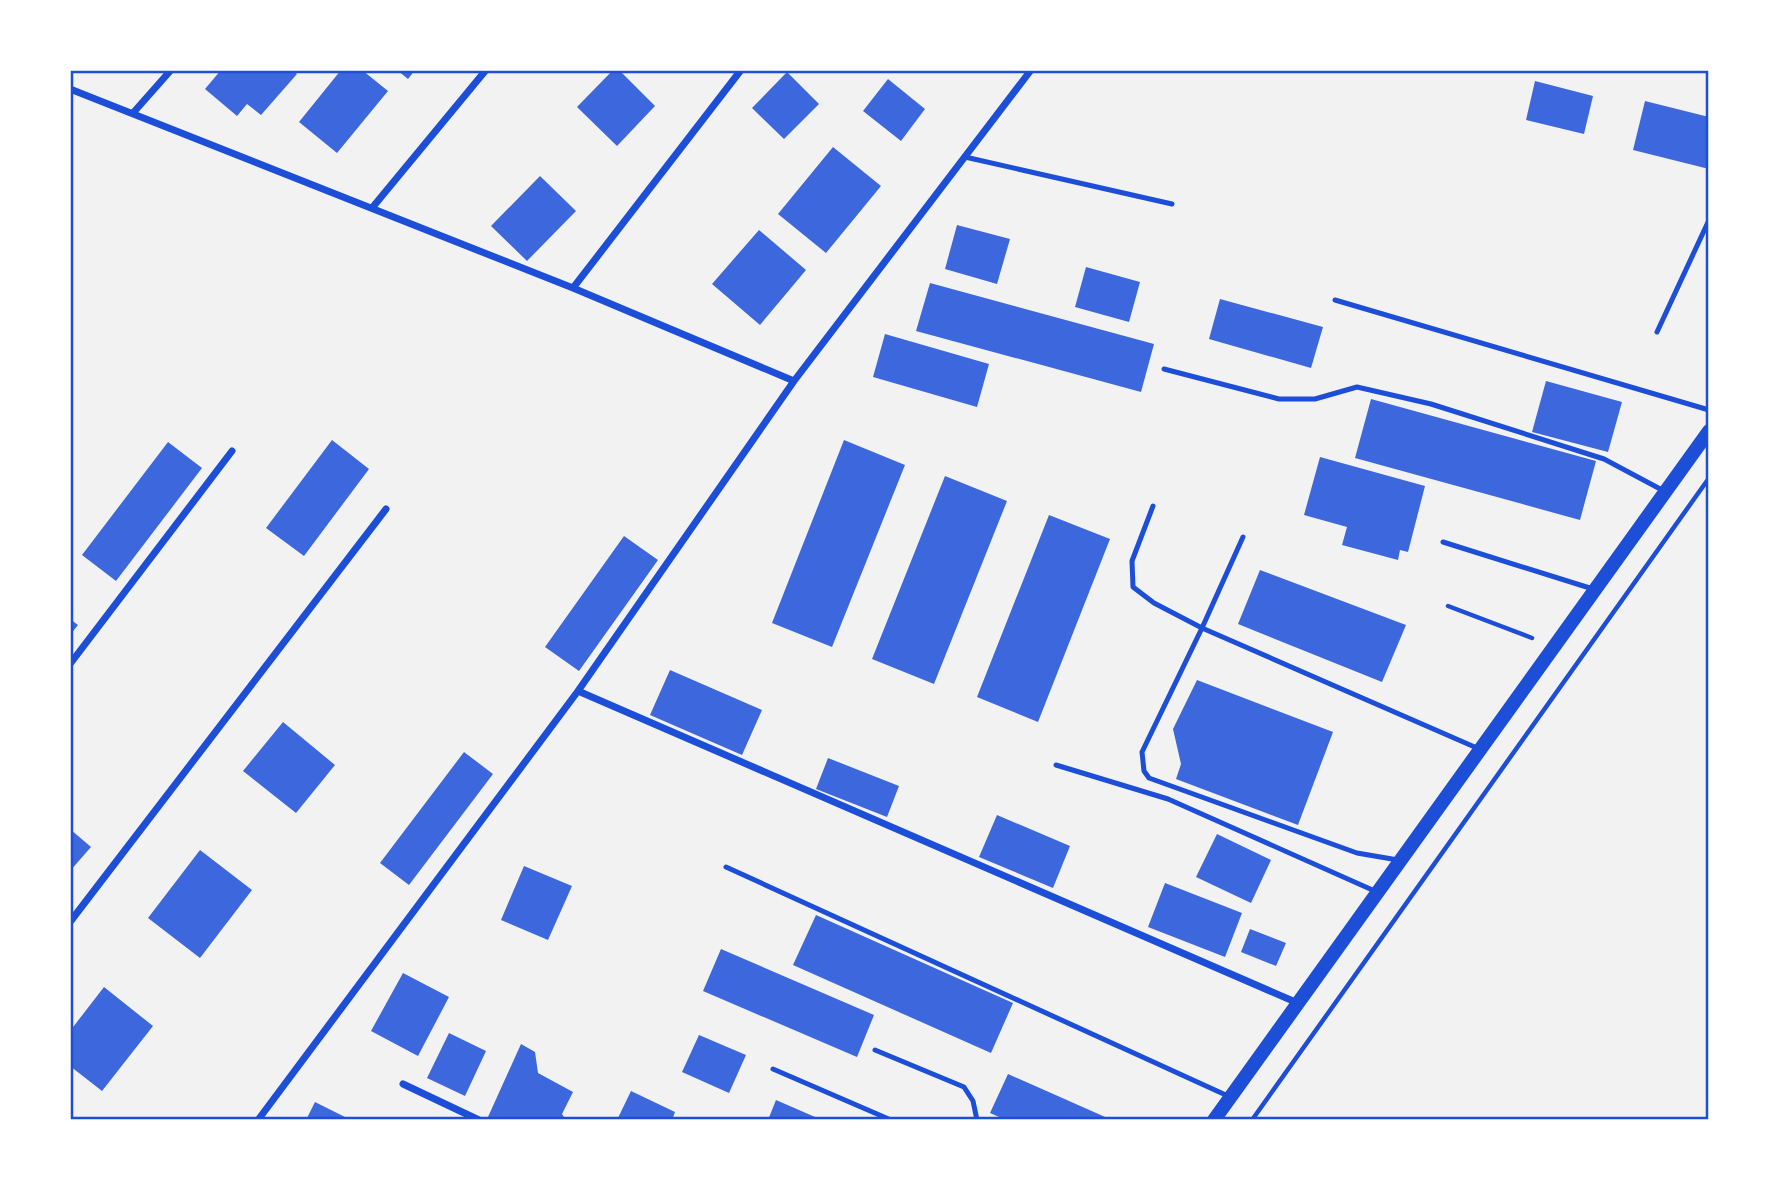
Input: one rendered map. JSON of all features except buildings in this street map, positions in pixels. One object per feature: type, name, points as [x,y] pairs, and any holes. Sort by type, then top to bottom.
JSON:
[{"type":"main road","points":[[1214,1120],[1300,1004],[1377,892],[1709,431]]},
{"type":"street","points":[[133,113],[171,70]]},
{"type":"street","points":[[372,208],[486,70]]},
{"type":"street","points":[[573,288],[741,70]]},
{"type":"street","points":[[258,1120],[578,691],[794,381],[1031,70]]},
{"type":"street","points":[[70,89],[573,288],[794,381]]},
{"type":"street","points":[[70,664],[232,451]]},
{"type":"street","points":[[70,922],[386,509]]},
{"type":"street","points":[[578,691],[1300,1004]]},
{"type":"street","points":[[403,1084],[479,1120]]},
{"type":"lane","points":[[965,157],[1172,204]]},
{"type":"lane","points":[[1657,332],[1709,220]]},
{"type":"lane","points":[[1335,300],[1709,410]]},
{"type":"lane","points":[[1164,369],[1279,399],[1315,399],[1357,387],[1431,404],[1604,459],[1666,492]]},
{"type":"lane","points":[[1153,506],[1132,561],[1133,587],[1154,603],[1202,628],[1480,750]]},
{"type":"lane","points":[[1243,537],[1142,752],[1144,771],[1149,778],[1357,853],[1401,860]]},
{"type":"lane","points":[[1443,542],[1596,590]]},
{"type":"lane","points":[[1056,765],[1168,799],[1377,892]]},
{"type":"lane","points":[[726,867],[1231,1097]]},
{"type":"lane","points":[[875,1050],[964,1087],[973,1101],[977,1120]]},
{"type":"lane","points":[[773,1069],[891,1120]]},
{"type":"path","points":[[1252,1120],[1709,478]]},
{"type":"path","points":[[1448,606],[1554,647]]}]
